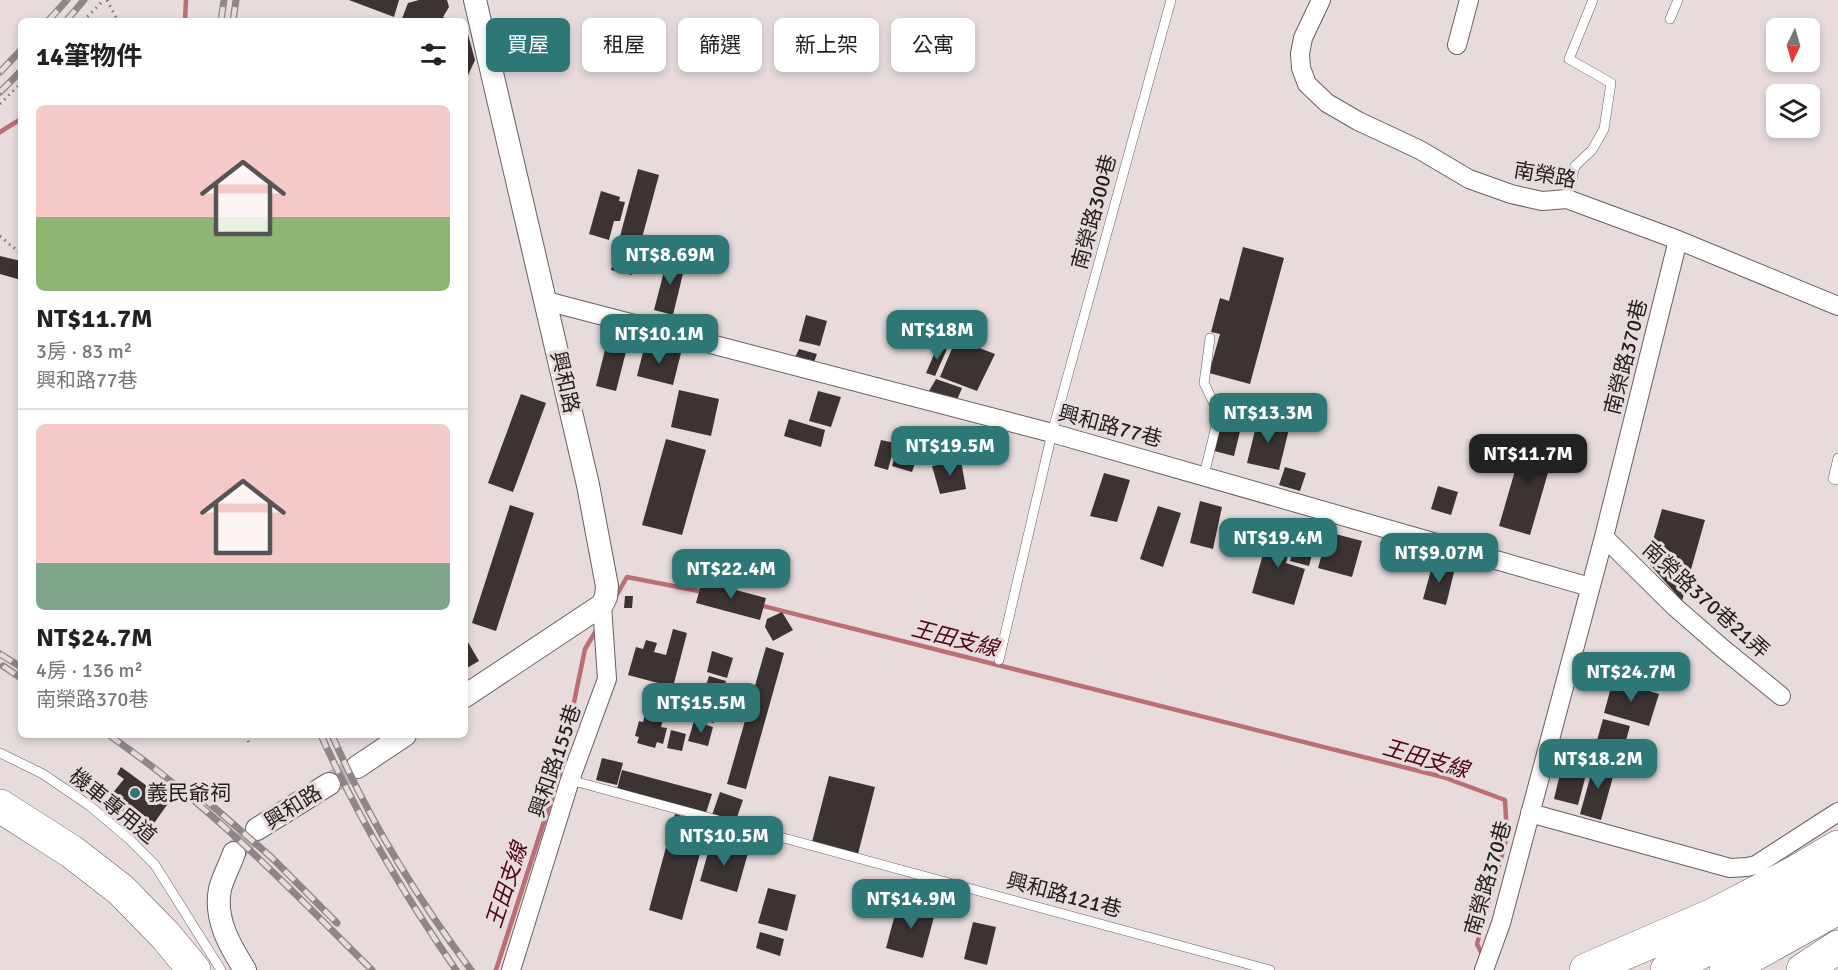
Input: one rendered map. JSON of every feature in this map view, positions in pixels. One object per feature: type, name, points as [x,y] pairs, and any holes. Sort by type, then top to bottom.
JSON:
[{"type":"highway","points":[[0,806],[72,852],[121,890],[165,935],[194,970]]},
{"type":"highway","points":[[0,830],[72,852]]},
{"type":"highway","points":[[1586,970],[1713,915],[1794,873],[1838,847]]},
{"type":"highway","points":[[1667,970],[1770,916],[1838,874]]},
{"type":"highway","points":[[1726,970],[1838,908]]},
{"type":"highway","points":[[1803,970],[1838,948]]},
{"type":"street","name":"興和路","points":[[475,0],[588,485],[607,586],[602,606]]},
{"type":"street","name":"南榮路","points":[[1321,0],[1303,38],[1300,54],[1301,68],[1307,84],[1327,104],[1420,150],[1469,179],[1511,194],[1542,201],[1567,199],[1678,240],[1838,306]]},
{"type":"street","points":[[1457,45],[1469,0]]},
{"type":"street","name":"南榮路370巷","points":[[1484,970],[1501,923],[1604,537],[1678,240]]},
{"type":"street","name":"興和路77巷","points":[[546,301],[1052,433],[1590,588]]},
{"type":"street","name":"南榮路370巷21弄","points":[[1604,537],[1675,607],[1781,696]]},
{"type":"street","points":[[468,694],[602,606]]},
{"type":"street","name":"興和路155巷","points":[[511,970],[570,780],[607,679],[602,606]]},
{"type":"street","points":[[357,767],[400,738]]},
{"type":"street","name":"興和路","points":[[256,830],[329,784]]},
{"type":"street","points":[[1530,813],[1730,868],[1756,865],[1838,812]]},
{"type":"street","points":[[234,853],[220,889],[219,912],[228,943],[244,970]]},
{"type":"lane","name":"南榮路300巷","points":[[999,660],[1052,433],[1171,0]]},
{"type":"lane","points":[[1567,199],[1575,166],[1592,150],[1605,129],[1611,99],[1611,83],[1569,59],[1593,0]]},
{"type":"lane","points":[[1670,19],[1677,0]]},
{"type":"lane","points":[[1204,475],[1219,414],[1204,383],[1210,338]]},
{"type":"lane","points":[[1838,458],[1833,479],[1838,480]]},
{"type":"lane","name":"機車專用道","points":[[0,753],[43,774],[90,806],[142,852],[155,865],[221,970]]},
{"type":"lane","name":"興和路121巷","points":[[570,780],[1270,970]]},
{"type":"path","points":[[86,18],[106,0],[116,18]]},
{"type":"path","points":[[0,105],[18,86]]},
{"type":"path","points":[[0,236],[18,251]]},
{"type":"path","points":[[247,738],[250,746]]},
{"type":"building","points":[[349,0],[399,0],[394,17]]},
{"type":"building","points":[[419,0],[447,0],[449,7],[444,18],[402,18],[408,3]]},
{"type":"building","points":[[468,35],[475,60],[468,75]]},
{"type":"building","points":[[638,169],[659,175],[632,275],[611,270]]},
{"type":"building","points":[[601,191],[620,197],[619,201],[625,202],[620,221],[614,221],[609,240],[589,234]]},
{"type":"building","points":[[1243,247],[1284,258],[1250,384],[1209,373],[1220,334],[1211,332],[1220,298],[1229,301]]},
{"type":"building","points":[[0,256],[18,260],[18,279],[0,274]]},
{"type":"building","points":[[668,256],[686,261],[673,315],[654,310]]},
{"type":"building","points":[[806,315],[827,321],[820,346],[799,341]]},
{"type":"building","points":[[610,330],[630,336],[616,391],[596,386]]},
{"type":"building","points":[[956,339],[995,354],[977,391],[940,377]]},
{"type":"building","points":[[645,344],[681,353],[673,385],[637,376]]},
{"type":"building","points":[[938,345],[947,349],[935,376],[926,373]]},
{"type":"building","points":[[799,349],[817,354],[813,365],[794,359]]},
{"type":"building","points":[[936,379],[962,388],[957,400],[929,391]]},
{"type":"building","points":[[679,390],[719,399],[711,436],[671,427]]},
{"type":"building","points":[[818,391],[841,397],[831,427],[809,421]]},
{"type":"building","points":[[521,394],[546,403],[513,492],[488,483]]},
{"type":"building","points":[[1290,400],[1319,406],[1315,422],[1287,415]]},
{"type":"building","points":[[1222,418],[1242,423],[1234,456],[1214,451]]},
{"type":"building","points":[[1258,418],[1290,425],[1279,470],[1247,463]]},
{"type":"building","points":[[789,419],[825,430],[821,447],[784,436]]},
{"type":"building","points":[[1525,436],[1556,445],[1530,535],[1499,526]]},
{"type":"building","points":[[666,439],[706,450],[682,535],[642,525]]},
{"type":"building","points":[[881,440],[895,443],[888,470],[874,466]]},
{"type":"building","points":[[897,449],[918,454],[912,472],[892,466]]},
{"type":"building","points":[[961,461],[966,489],[940,494],[932,466]]},
{"type":"building","points":[[1285,467],[1306,473],[1300,491],[1279,485]]},
{"type":"building","points":[[1104,473],[1130,480],[1117,522],[1090,516]]},
{"type":"building","points":[[1438,486],[1458,492],[1451,515],[1431,509]]},
{"type":"building","points":[[1200,501],[1222,507],[1213,549],[1190,543]]},
{"type":"building","points":[[510,505],[534,513],[496,631],[472,623]]},
{"type":"building","points":[[1158,506],[1181,513],[1163,567],[1140,559]]},
{"type":"building","points":[[1662,509],[1705,520],[1682,601],[1647,561]]},
{"type":"building","points":[[1271,526],[1294,533],[1286,563],[1305,569],[1294,605],[1252,593]]},
{"type":"building","points":[[1299,526],[1318,531],[1309,566],[1290,561]]},
{"type":"building","points":[[1328,532],[1362,541],[1352,577],[1318,568]]},
{"type":"building","points":[[1433,563],[1455,568],[1446,605],[1423,599]]},
{"type":"building","points":[[702,581],[766,598],[760,620],[696,603]]},
{"type":"building","points":[[625,596],[633,596],[632,608],[624,608]]},
{"type":"building","points":[[782,612],[793,630],[773,641],[765,627],[767,619]]},
{"type":"building","points":[[673,629],[687,633],[673,687],[628,675],[636,647],[643,649],[646,640],[657,643],[654,652],[666,655]]},
{"type":"building","points":[[468,642],[479,661],[468,667]]},
{"type":"building","points":[[766,647],[784,653],[746,789],[727,784]]},
{"type":"building","points":[[712,651],[733,658],[727,678],[707,672]]},
{"type":"building","points":[[709,676],[726,681],[714,723],[696,718]]},
{"type":"building","points":[[1613,680],[1659,694],[1649,726],[1604,713]]},
{"type":"building","points":[[645,715],[663,719],[661,727],[667,728],[663,744],[657,742],[655,748],[637,743],[639,737],[635,736],[639,721],[643,722]]},
{"type":"building","points":[[1603,719],[1630,726],[1620,762],[1593,755]]},
{"type":"building","points":[[694,721],[713,727],[708,746],[688,741]]},
{"type":"building","points":[[671,730],[686,734],[682,751],[667,748]]},
{"type":"building","points":[[602,758],[623,763],[617,785],[596,780]]},
{"type":"building","points":[[1595,760],[1616,766],[1601,820],[1580,814]]},
{"type":"building","points":[[1563,761],[1588,767],[1578,805],[1554,799]]},
{"type":"building","name":"義民爺祠","points":[[121,767],[169,802],[150,829],[132,816],[127,824],[107,810],[110,804],[107,800],[124,779],[117,774]]},
{"type":"building","points":[[622,770],[712,794],[706,813],[617,789]]},
{"type":"building","points":[[829,776],[875,787],[858,854],[812,842]]},
{"type":"building","points":[[720,792],[743,800],[735,823],[712,815]]},
{"type":"building","points":[[675,814],[708,824],[682,920],[649,910]]},
{"type":"building","points":[[711,842],[748,853],[737,892],[700,881]]},
{"type":"building","points":[[768,888],[796,895],[787,931],[758,923]]},
{"type":"building","points":[[898,903],[935,913],[923,958],[886,948]]},
{"type":"building","points":[[973,922],[996,927],[987,965],[964,959]]},
{"type":"building","points":[[760,932],[784,939],[780,956],[756,948]]},
{"type":"waterway","points":[[185,18],[186,0]]},
{"type":"waterway","points":[[0,132],[18,121]]},
{"type":"waterway","name":"王田支線","points":[[615,598],[627,577],[704,592]]},
{"type":"waterway","name":"王田支線","points":[[759,605],[1443,777],[1505,800],[1507,837],[1477,944],[1483,956]]},
{"type":"waterway","name":"王田支線","points":[[496,970],[559,775],[585,649],[597,629]]},
{"type":"tunnel","points":[[329,784],[357,767]]},
{"type":"tunnel","points":[[234,853],[257,829]]},
{"type":"railway","points":[[51,18],[67,0]]},
{"type":"railway","points":[[69,18],[84,0]]},
{"type":"railway","points":[[221,18],[224,0]]},
{"type":"railway","points":[[233,18],[236,0]]},
{"type":"railway","points":[[0,72],[18,53]]},
{"type":"railway","points":[[0,92],[18,74]]},
{"type":"railway","points":[[0,654],[18,665]]},
{"type":"railway","points":[[3,666],[18,676]]},
{"type":"railway","points":[[113,738],[201,806],[276,875],[372,970]]},
{"type":"railway","points":[[322,738],[383,856],[456,970]]},
{"type":"railway","points":[[333,738],[361,797],[395,857],[471,970]]},
{"type":"railway","points":[[201,796],[271,857],[337,923]]},
{"type":"place","name":"義民爺祠","points":[[135,793]]}]
